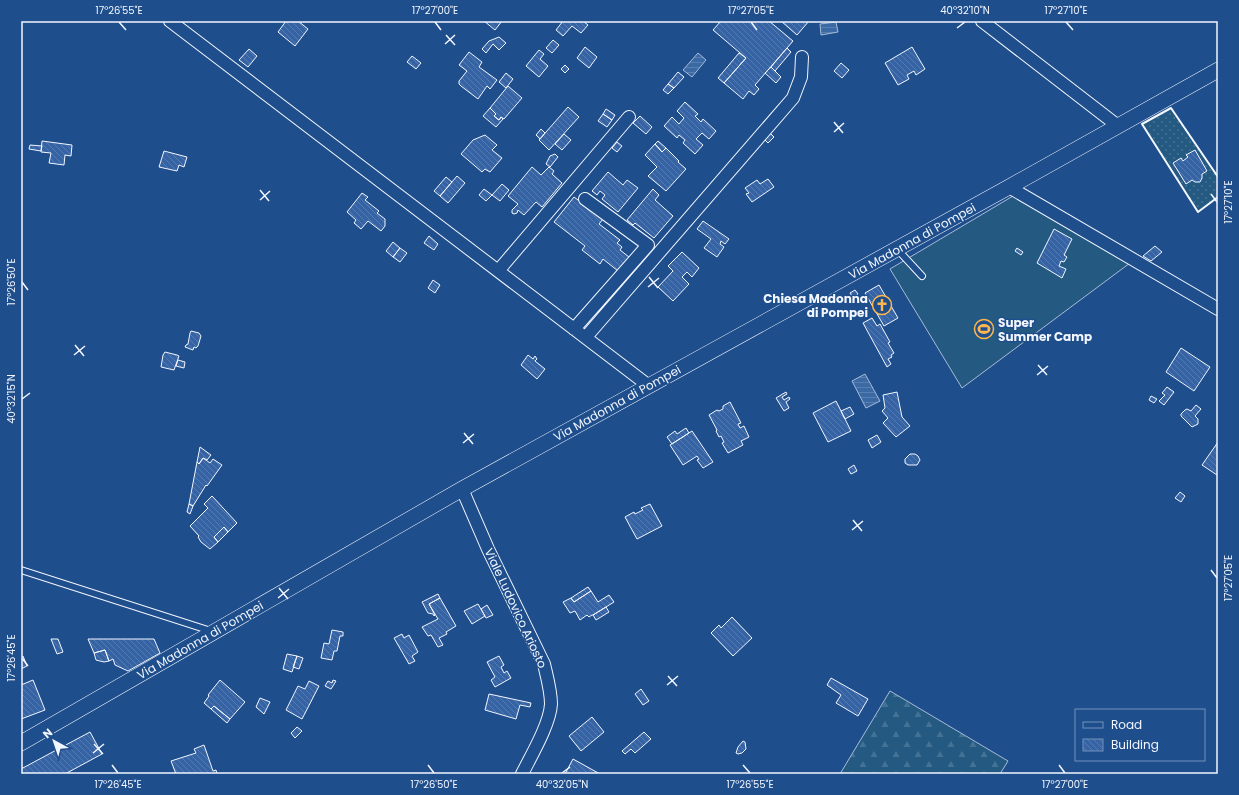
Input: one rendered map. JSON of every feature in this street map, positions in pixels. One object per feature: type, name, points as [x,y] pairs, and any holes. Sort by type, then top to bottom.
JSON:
[{"type":"street","points":[[170,21],[649,386]]},
{"type":"street","points":[[982,21],[1118,126]]},
{"type":"street","points":[[586,337],[794,98],[801,77],[802,57]]},
{"type":"street","name":"Via Madonna di Pompei","points":[[21,744],[462,489],[1009,188],[1218,70]]},
{"type":"street","points":[[498,271],[629,117]]},
{"type":"street","points":[[1009,188],[1218,310]]},
{"type":"street","points":[[574,329],[648,245],[585,199]]},
{"type":"street","name":"Viale Ludovico Ariosto","points":[[462,489],[488,550],[544,664],[551,705],[547,721],[522,774]]},
{"type":"lane","points":[[897,249],[922,276]]},
{"type":"lane","points":[[21,570],[215,632]]},
{"type":"green space","points":[[1171,108],[1218,177],[1218,197],[1198,212],[1142,124]]},
{"type":"green space","name":"Super Summer Camp","points":[[1013,196],[1130,263],[962,388],[890,269]]},
{"type":"green space","points":[[890,691],[1008,761],[1000,774],[840,774]]},
{"type":"shaded area","points":[[836,22],[838,32],[821,35],[820,24]]},
{"type":"shaded area","points":[[698,53],[706,60],[692,77],[683,70]]},
{"type":"shaded area","points":[[865,374],[880,401],[866,408],[852,381]]},
{"type":"building","points":[[286,21],[298,21],[308,29],[295,46],[278,32]]},
{"type":"building","points":[[484,21],[502,21],[495,30]]},
{"type":"building","points":[[563,21],[583,21],[588,25],[581,33],[572,26],[563,36],[556,30]]},
{"type":"building","points":[[721,21],[769,21],[793,41],[755,85],[759,89],[754,95],[749,91],[743,99],[724,83],[746,58],[713,30]]},
{"type":"building","points":[[781,21],[809,21],[797,35]]},
{"type":"building","points":[[499,37],[506,43],[499,50],[493,44],[486,53],[482,49],[489,41]]},
{"type":"building","points":[[553,40],[559,45],[552,53],[546,48]]},
{"type":"building","points":[[585,47],[597,57],[589,68],[577,58]]},
{"type":"building","points":[[912,47],[925,69],[916,75],[914,71],[907,75],[909,79],[898,85],[885,63]]},
{"type":"building","points":[[787,48],[791,52],[775,71],[771,67]]},
{"type":"building","points":[[249,49],[257,56],[248,67],[239,60]]},
{"type":"building","points":[[539,50],[544,54],[540,59],[548,66],[539,77],[526,66]]},
{"type":"building","points":[[469,52],[482,62],[479,67],[497,80],[490,89],[487,86],[478,99],[459,84],[459,81],[467,71],[459,65]]},
{"type":"building","points":[[739,53],[746,58],[724,83],[718,78]]},
{"type":"building","points":[[412,56],[421,63],[416,69],[407,62]]},
{"type":"building","points":[[841,63],[849,70],[842,78],[834,71]]},
{"type":"building","points":[[565,65],[569,69],[565,73],[561,69]]},
{"type":"building","points":[[771,67],[781,77],[776,83],[765,73]]},
{"type":"building","points":[[678,72],[684,77],[674,88],[668,84]]},
{"type":"building","points":[[506,73],[513,79],[506,88],[499,82]]},
{"type":"building","points":[[668,84],[674,88],[668,94],[663,90]]},
{"type":"building","points":[[508,86],[522,98],[504,119],[501,117],[499,120],[494,116],[496,114],[490,108]]},
{"type":"building","points":[[685,102],[698,114],[695,116],[701,122],[703,119],[716,131],[709,139],[702,133],[696,139],[703,145],[695,154],[683,143],[685,140],[679,135],[677,138],[664,126],[672,117],[679,124],[684,118],[677,111]]},
{"type":"building","points":[[568,107],[579,117],[549,150],[539,140]]},
{"type":"building","points":[[490,108],[496,114],[494,116],[499,120],[501,117],[503,119],[496,127],[483,116]]},
{"type":"building","points":[[606,109],[615,115],[612,120],[603,114]]},
{"type":"building","points":[[603,114],[612,120],[607,127],[598,121]]},
{"type":"building","points":[[640,116],[652,127],[646,134],[633,123]]},
{"type":"building","points":[[541,129],[545,133],[540,139],[536,135]]},
{"type":"building","points":[[770,133],[774,137],[768,143],[765,140]]},
{"type":"building","points":[[564,134],[571,140],[562,150],[555,144]]},
{"type":"building","points":[[485,135],[497,145],[492,150],[502,158],[490,172],[485,169],[482,172],[461,154],[473,140]]},
{"type":"building","points":[[42,141],[72,145],[71,156],[65,155],[64,165],[49,163],[51,153],[41,152]]},
{"type":"building","points":[[658,141],[666,148],[662,152],[655,144]]},
{"type":"building","points":[[617,142],[622,146],[617,152],[612,148]]},
{"type":"building","points":[[655,144],[662,152],[666,148],[686,169],[666,191],[648,176],[657,167],[645,155]]},
{"type":"building","points":[[30,145],[42,146],[41,151],[29,149]]},
{"type":"building","points":[[1195,150],[1207,171],[1202,174],[1200,182],[1195,182],[1192,180],[1186,184],[1173,163],[1181,158],[1183,161],[1188,157],[1186,155]]},
{"type":"building","points":[[164,151],[187,157],[184,167],[179,165],[177,171],[159,167]]},
{"type":"building","points":[[555,154],[558,157],[550,167],[546,164],[550,156]]},
{"type":"building","points":[[532,167],[541,175],[549,167],[554,171],[552,174],[562,183],[542,207],[536,202],[524,215],[518,210],[517,213],[514,214],[512,213],[512,210],[518,204],[508,196]]},
{"type":"building","points":[[608,172],[623,185],[627,180],[638,188],[618,212],[602,199],[605,195],[600,191],[597,195],[592,191]]},
{"type":"building","points":[[457,176],[465,183],[448,203],[440,196]]},
{"type":"building","points":[[446,177],[452,182],[440,196],[434,191]]},
{"type":"building","points":[[768,179],[774,187],[752,202],[746,194],[749,193],[745,188],[757,180],[760,184]]},
{"type":"building","points":[[502,184],[509,190],[500,201],[492,195]]},
{"type":"building","points":[[484,189],[492,195],[486,201],[479,195]]},
{"type":"building","points":[[653,189],[659,195],[655,200],[673,216],[654,238],[635,223],[633,225],[627,220]]},
{"type":"building","points":[[362,193],[368,197],[365,200],[379,211],[377,213],[385,219],[385,226],[381,231],[368,221],[361,229],[354,223],[356,220],[347,212]]},
{"type":"building","points":[[574,197],[603,219],[599,224],[620,240],[617,243],[622,247],[620,250],[629,257],[618,271],[603,259],[600,264],[582,250],[585,246],[554,222]]},
{"type":"building","points":[[703,221],[729,239],[725,244],[721,241],[720,244],[724,247],[717,257],[704,248],[711,239],[697,229]]},
{"type":"building","points":[[1054,229],[1072,239],[1064,255],[1067,257],[1064,262],[1061,261],[1059,266],[1066,269],[1062,278],[1037,263]]},
{"type":"building","points":[[429,236],[438,244],[434,250],[424,243]]},
{"type":"building","points":[[393,242],[400,248],[393,257],[386,251]]},
{"type":"building","points":[[1155,246],[1162,252],[1151,261],[1143,256]]},
{"type":"building","points":[[400,248],[407,253],[400,262],[393,257]]},
{"type":"building","points":[[1017,248],[1023,252],[1021,255],[1015,251]]},
{"type":"building","points":[[682,252],[699,268],[692,277],[687,272],[682,277],[689,284],[673,301],[658,287],[673,271],[668,266]]},
{"type":"building","points":[[433,280],[440,285],[435,293],[428,288]]},
{"type":"building","name":"Chiesa Madonna di Pompei","points":[[879,285],[898,318],[884,326],[865,293]]},
{"type":"building","points":[[855,290],[858,294],[853,298],[850,293]]},
{"type":"building","points":[[872,318],[877,326],[880,324],[894,353],[891,355],[892,357],[888,359],[891,364],[887,367],[863,323]]},
{"type":"building","points":[[191,331],[199,333],[201,336],[198,346],[196,348],[194,347],[193,350],[185,347],[188,344]]},
{"type":"building","points":[[1181,348],[1210,367],[1194,391],[1166,372]]},
{"type":"building","points":[[165,352],[179,356],[174,370],[161,367]]},
{"type":"building","points":[[528,355],[533,359],[535,356],[537,359],[535,361],[545,369],[537,379],[521,365]]},
{"type":"building","points":[[178,360],[185,362],[184,368],[176,366]]},
{"type":"building","points":[[1167,387],[1174,392],[1164,405],[1159,401],[1165,395],[1162,393]]},
{"type":"building","points":[[786,392],[787,394],[782,397],[784,400],[789,397],[790,399],[786,402],[789,408],[784,411],[776,398]]},
{"type":"building","points":[[897,392],[902,417],[910,426],[896,437],[883,423],[888,418],[882,411],[885,408],[883,395]]},
{"type":"building","points":[[1151,396],[1157,399],[1154,403],[1149,400]]},
{"type":"building","points":[[836,401],[851,431],[828,442],[813,413]]},
{"type":"building","points":[[730,402],[741,423],[738,424],[740,428],[744,426],[749,437],[741,441],[743,445],[728,453],[722,443],[724,442],[721,436],[719,437],[709,415],[717,410],[719,411],[723,409],[723,406]]},
{"type":"building","points":[[1196,405],[1201,409],[1195,416],[1198,419],[1198,424],[1192,427],[1181,416],[1181,414],[1187,409],[1191,411]]},
{"type":"building","points":[[850,407],[854,414],[845,419],[841,411]]},
{"type":"building","points":[[686,428],[689,433],[672,444],[667,437],[675,431],[677,434]]},
{"type":"building","points":[[692,431],[713,462],[703,468],[697,460],[699,459],[697,456],[683,465],[670,445]]},
{"type":"building","points":[[877,435],[881,442],[872,448],[868,440]]},
{"type":"building","points":[[1218,442],[1218,475],[1217,475],[1202,465]]},
{"type":"building","points":[[200,447],[211,455],[207,460],[203,458],[199,464],[197,462]]},
{"type":"building","points":[[910,454],[915,454],[918,456],[920,460],[917,465],[908,465],[905,463],[905,459]]},
{"type":"building","points":[[203,458],[210,463],[213,459],[222,465],[207,486],[206,485],[193,506],[189,504],[197,462],[199,464]]},
{"type":"building","points":[[854,465],[857,471],[851,474],[848,469]]},
{"type":"building","points":[[1180,492],[1185,496],[1181,502],[1175,498]]},
{"type":"building","points":[[212,496],[237,523],[228,532],[224,527],[214,537],[218,542],[210,549],[201,542],[198,537],[199,536],[190,526],[208,508],[204,504]]},
{"type":"building","points":[[189,504],[193,506],[190,514],[187,512]]},
{"type":"building","points":[[650,504],[662,526],[637,539],[625,517],[634,512],[635,514],[643,510],[641,508]]},
{"type":"building","points":[[224,527],[228,532],[218,542],[214,537]]},
{"type":"building","points":[[588,587],[591,591],[574,602],[571,598]]},
{"type":"building","points":[[591,591],[598,602],[609,595],[614,602],[593,615],[589,617],[587,615],[580,620],[575,611],[570,613],[563,602],[571,598],[574,602]]},
{"type":"building","points":[[438,594],[440,598],[429,604],[435,615],[434,616],[433,614],[428,613],[422,602]]},
{"type":"building","points":[[440,598],[456,626],[446,632],[447,634],[439,638],[443,645],[438,647],[431,635],[428,636],[422,627],[438,619],[429,604]]},
{"type":"building","points":[[478,604],[485,616],[472,624],[464,611]]},
{"type":"building","points":[[487,605],[493,615],[486,618],[481,609]]},
{"type":"building","points":[[606,607],[609,612],[596,620],[593,615]]},
{"type":"building","points":[[732,617],[752,638],[733,656],[711,633],[719,625],[721,628]]},
{"type":"building","points":[[332,630],[343,632],[343,636],[340,636],[337,651],[334,651],[332,660],[321,658],[324,643],[329,644]]},
{"type":"building","points":[[402,634],[404,638],[409,635],[418,652],[412,656],[415,661],[409,664],[394,638]]},
{"type":"building","points":[[51,639],[58,639],[63,652],[57,654]]},
{"type":"building","points":[[88,639],[154,639],[160,653],[128,671],[115,665],[113,659],[109,661],[105,650],[94,653]]},
{"type":"building","points":[[105,650],[109,661],[104,662],[96,660],[94,653]]},
{"type":"building","points":[[287,654],[297,656],[292,672],[283,669]]},
{"type":"building","points":[[23,656],[27,666],[21,669],[21,657]]},
{"type":"building","points":[[297,656],[303,658],[299,669],[293,667]]},
{"type":"building","points":[[499,656],[504,665],[501,667],[504,673],[507,671],[511,678],[495,687],[491,680],[495,677],[487,662]]},
{"type":"building","points":[[831,678],[868,699],[858,716],[836,703],[841,695],[827,685]]},
{"type":"building","points":[[33,680],[45,710],[21,719],[21,685]]},
{"type":"building","points":[[220,680],[245,702],[230,719],[214,706],[211,709],[204,703],[209,696],[208,695]]},
{"type":"building","points":[[333,680],[336,681],[331,689],[325,686],[328,681],[332,683]]},
{"type":"building","points":[[309,681],[319,686],[302,719],[286,710],[298,686],[305,689]]},
{"type":"building","points":[[641,689],[649,701],[643,705],[635,694]]},
{"type":"building","points":[[489,694],[531,703],[530,707],[520,705],[516,719],[485,710]]},
{"type":"building","points":[[260,698],[270,702],[264,714],[256,707]]},
{"type":"building","points":[[214,706],[230,719],[227,723],[211,709]]},
{"type":"building","points":[[592,717],[604,732],[581,751],[569,736]]},
{"type":"building","points":[[297,727],[302,731],[295,738],[291,733]]},
{"type":"building","points":[[90,732],[102,754],[65,774],[22,774],[21,769]]},
{"type":"building","points":[[644,732],[651,739],[635,753],[631,749],[625,754],[622,751]]},
{"type":"building","points":[[743,741],[745,742],[746,749],[742,753],[738,754],[736,753],[738,747]]},
{"type":"building","points":[[204,745],[213,771],[216,770],[217,774],[176,774],[171,761],[196,753],[194,749]]},
{"type":"building","points":[[573,759],[600,774],[565,774]]},
{"type":"wall","points":[[1218,177],[1171,108],[1142,124],[1198,212],[1218,197]]},
{"type":"place","name":"Chiesa Madonna di Pompei","points":[[882,305]]},
{"type":"place","name":"Super Summer Camp","points":[[984,329]]}]
